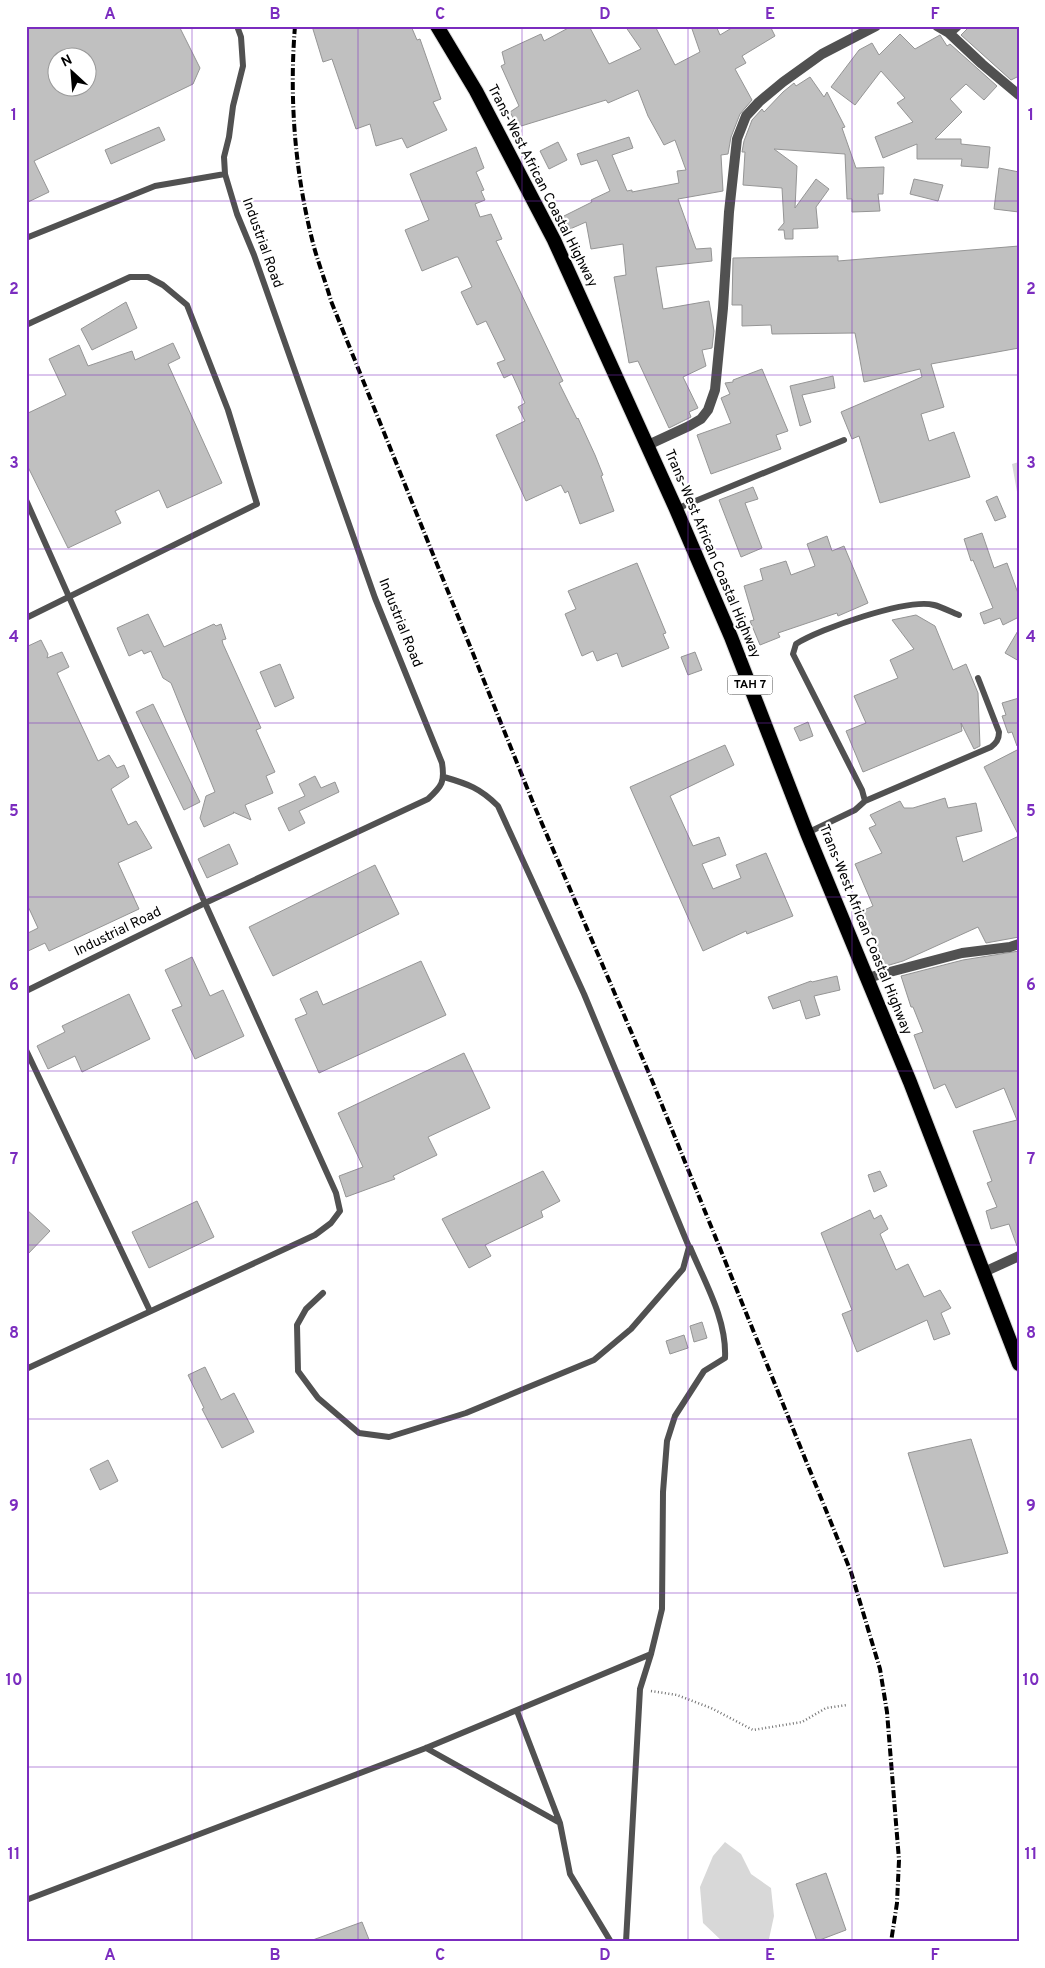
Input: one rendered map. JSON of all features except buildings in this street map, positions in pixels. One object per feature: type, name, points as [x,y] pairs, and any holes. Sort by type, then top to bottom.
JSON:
[{"type":"highway","name":"Trans-West African Coastal Highway","points":[[437,26],[476,91],[554,240],[676,509],[731,637],[807,833],[910,1082],[1019,1364]]},
{"type":"street","points":[[648,445],[701,419],[708,410],[715,390],[723,308],[729,212],[737,139],[746,116],[759,102],[783,82],[822,54],[876,26]]},
{"type":"street","points":[[937,26],[949,33],[1019,95]]},
{"type":"street","points":[[949,33],[957,26]]},
{"type":"street","points":[[867,978],[962,953],[1010,947],[1019,944]]},
{"type":"street","points":[[984,1272],[1019,1256]]},
{"type":"lane","name":"Industrial Road","points":[[26,991],[204,903],[428,799],[440,788],[444,777],[442,763],[369,579],[254,255],[237,214],[225,174],[224,156],[229,137],[233,106],[243,66],[241,37],[238,26]]},
{"type":"lane","points":[[26,238],[155,186],[225,174]]},
{"type":"lane","points":[[26,324],[130,277],[148,277],[163,285],[187,305],[228,410],[257,504],[26,618]]},
{"type":"lane","points":[[676,509],[844,440]]},
{"type":"lane","points":[[26,500],[204,903],[336,1193],[340,1211],[331,1223],[315,1235],[26,1368]]},
{"type":"lane","points":[[865,801],[862,790],[793,654],[796,644],[805,638],[864,615],[912,606],[933,604],[959,615]]},
{"type":"lane","points":[[807,833],[855,810],[865,801],[996,743],[999,738],[999,732],[978,678]]},
{"type":"lane","points":[[444,777],[471,784],[485,793],[498,806],[584,994],[690,1246],[717,1312],[726,1340],[724,1358],[704,1371],[675,1416],[667,1442],[664,1492],[662,1609],[640,1689],[626,1942]]},
{"type":"lane","points":[[26,1050],[150,1311]]},
{"type":"lane","points":[[323,1293],[306,1308],[297,1325],[298,1371],[318,1398],[359,1433],[389,1437],[466,1413],[594,1360],[632,1329],[683,1269],[690,1246]]},
{"type":"lane","points":[[26,1900],[426,1748],[651,1654]]},
{"type":"lane","points":[[517,1711],[560,1823],[570,1874],[611,1942]]},
{"type":"lane","points":[[426,1748],[560,1823]]},
{"type":"path","points":[[640,1689],[677,1695],[711,1708],[753,1730],[802,1722],[826,1708],[847,1705]]},
{"type":"shaded area","points":[[1019,462],[1019,503],[1012,464]]},
{"type":"shaded area","points":[[725,1842],[741,1854],[751,1874],[771,1888],[774,1916],[769,1939],[761,1942],[723,1942],[703,1923],[700,1887],[713,1856]]},
{"type":"railway","points":[[295,26],[293,109],[298,165],[307,220],[331,301],[534,805],[651,1078],[851,1572],[880,1669],[887,1712],[899,1860],[897,1903],[891,1942]]}]
